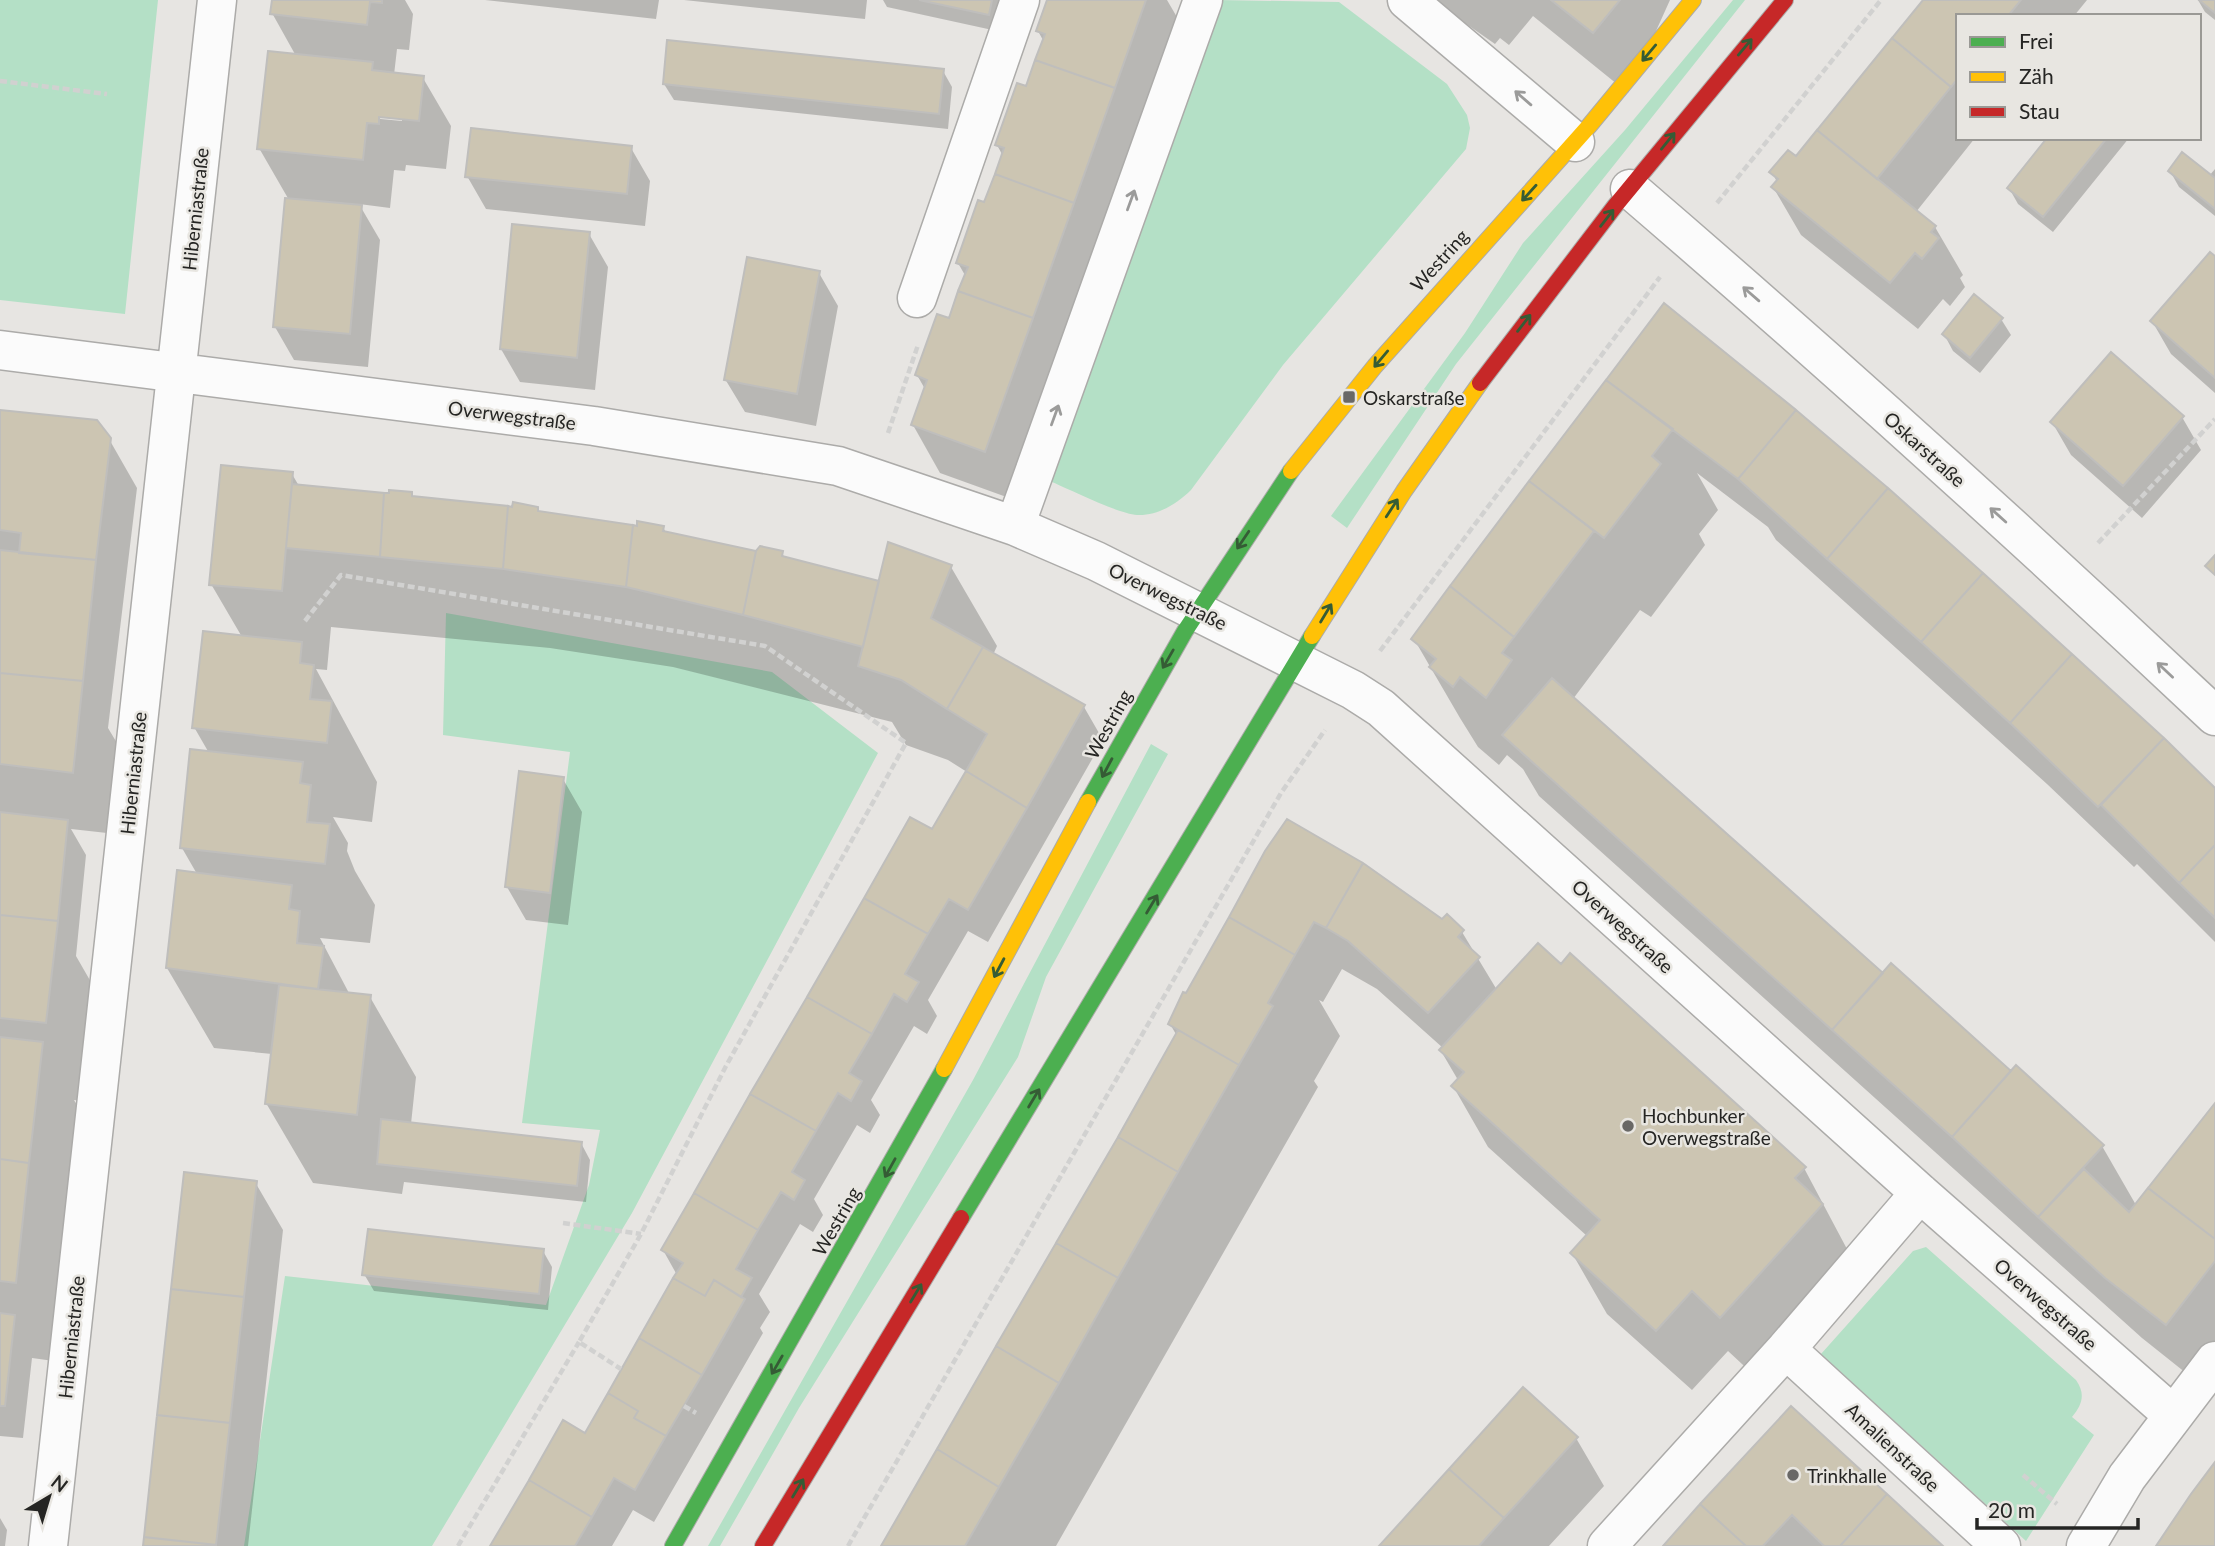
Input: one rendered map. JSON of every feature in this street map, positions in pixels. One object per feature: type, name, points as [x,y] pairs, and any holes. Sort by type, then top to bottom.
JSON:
[{"type":"main road","name":"Westring","points":[[673,1546],[886,1177],[1140,708],[1197,610],[1267,504],[1349,397],[1424,307],[1575,142],[1693,0]]},
{"type":"main road","points":[[763,1546],[1411,478],[1479,380],[1630,189],[1785,0]]},
{"type":"street","name":"Hiberniastraße","points":[[48,1546],[217,0]]},
{"type":"street","points":[[916,298],[1020,0]]},
{"type":"street","points":[[1015,526],[1203,0]]},
{"type":"street","points":[[1407,0],[1575,142]]},
{"type":"street","name":"Oskarstraße","points":[[1630,189],[2066,576],[2215,716]]},
{"type":"street","name":"Overwegstraße","points":[[0,350],[594,426],[838,466],[1015,526],[1197,610],[1353,690],[1381,708],[1920,1193],[2173,1415]]},
{"type":"street","points":[[1607,1546],[1786,1349],[1920,1193]]},
{"type":"street","name":"Amalienstraße","points":[[1786,1349],[2001,1546]]},
{"type":"street","points":[[2086,1546],[2127,1477],[2215,1361]]},
{"type":"path","points":[[848,1546],[1281,793],[1413,605],[1688,239],[1881,0]]},
{"type":"path","points":[[0,81],[107,94]]},
{"type":"path","points":[[873,476],[929,313],[916,298]]},
{"type":"path","points":[[2066,576],[2215,419]]},
{"type":"path","points":[[305,621],[341,575],[765,646],[906,744],[726,1066],[641,1234],[458,1546]]},
{"type":"path","points":[[563,1223],[641,1234]]},
{"type":"path","points":[[579,1342],[621,1368]]},
{"type":"green space","points":[[0,0],[158,0],[125,314],[0,300]]},
{"type":"green space","points":[[1217,0],[1339,2],[1447,84],[1467,115],[1470,128],[1466,149],[1283,365],[1191,490],[1166,508],[1137,515],[1105,505],[1045,479]]},
{"type":"green space","points":[[1733,0],[1745,0],[1456,364],[1347,528],[1331,516],[1465,333],[1523,243],[1625,130]]},
{"type":"green space","points":[[446,613],[772,672],[878,753],[632,1213],[432,1546],[244,1546],[285,1276],[546,1305],[589,1185],[600,1130],[522,1123],[570,752],[443,735]]},
{"type":"green space","points":[[1151,744],[1168,754],[1046,977],[1018,1057],[799,1408],[720,1546],[708,1546],[973,1080]]},
{"type":"green space","points":[[1926,1247],[2076,1380],[2081,1390],[2080,1404],[2072,1417],[2094,1435],[2026,1541],[1821,1354],[1913,1251]]},
{"type":"building","points":[[272,0],[382,0],[382,3],[370,2],[367,25],[270,14]]},
{"type":"building","points":[[919,0],[992,0],[989,15]]},
{"type":"building","points":[[1047,0],[1146,0],[1115,88],[1035,60],[1045,34],[1036,31]]},
{"type":"building","points":[[1551,0],[1620,0],[1593,33]]},
{"type":"building","points":[[1923,0],[2021,0],[2010,14],[1956,14],[1956,81],[1951,87],[1892,38]]},
{"type":"building","points":[[2199,0],[2215,0],[2215,13]]},
{"type":"building","points":[[1892,38],[1951,87],[1877,179],[1817,130]]},
{"type":"building","points":[[667,40],[944,69],[939,114],[663,84]]},
{"type":"building","points":[[268,51],[373,62],[372,70],[424,76],[419,121],[379,117],[379,124],[367,123],[363,160],[257,149]]},
{"type":"building","points":[[1035,60],[1115,88],[1074,203],[995,174],[1004,148],[995,145],[1017,83],[1026,86]]},
{"type":"building","points":[[471,128],[632,146],[627,194],[465,177]]},
{"type":"building","points":[[1817,130],[1936,226],[1931,232],[1939,238],[1922,259],[1915,253],[1890,283],[1771,187],[1778,179],[1769,172],[1788,150],[1796,156]]},
{"type":"building","points":[[2045,140],[2105,140],[2043,217],[2007,188]]},
{"type":"building","points":[[2182,152],[2215,178],[2215,209],[2168,171]]},
{"type":"building","points":[[995,174],[1074,203],[1033,318],[958,291],[968,267],[956,263],[978,200],[984,202]]},
{"type":"building","points":[[285,198],[362,205],[350,334],[273,327]]},
{"type":"building","points":[[512,224],[590,232],[577,358],[500,349]]},
{"type":"building","points":[[2210,252],[2215,256],[2215,378],[2150,321]]},
{"type":"building","points":[[747,257],[820,271],[797,394],[724,380]]},
{"type":"building","points":[[958,291],[1033,318],[985,452],[911,425],[927,380],[915,375],[937,314],[949,318]]},
{"type":"building","points":[[1974,294],[2003,318],[1970,358],[1942,334]]},
{"type":"building","points":[[1664,303],[1796,410],[1738,479],[1606,380]]},
{"type":"building","points":[[2111,352],[2184,416],[2123,486],[2050,422]]},
{"type":"building","points":[[1606,380],[1673,429],[1652,456],[1661,464],[1604,538],[1529,481]]},
{"type":"building","points":[[0,410],[97,420],[111,438],[96,560],[19,553],[21,533],[0,530]]},
{"type":"building","points":[[1796,410],[1888,488],[1827,559],[1738,479]]},
{"type":"building","points":[[221,465],[293,472],[282,591],[209,585]]},
{"type":"building","points":[[1529,481],[1594,531],[1514,637],[1450,586]]},
{"type":"building","points":[[292,484],[384,493],[380,557],[286,548]]},
{"type":"building","points":[[1888,488],[1983,573],[1921,642],[1827,559]]},
{"type":"building","points":[[389,490],[412,492],[412,496],[508,506],[503,569],[380,557],[384,493],[389,493]]},
{"type":"building","points":[[513,502],[538,507],[538,511],[633,525],[626,587],[503,569],[508,506],[512,507]]},
{"type":"building","points":[[637,521],[664,526],[663,531],[756,551],[743,615],[626,587],[633,525],[637,526]]},
{"type":"building","points":[[888,542],[952,565],[931,618],[983,647],[947,709],[901,680],[858,666]]},
{"type":"building","points":[[760,546],[783,551],[782,556],[879,581],[863,647],[743,615],[756,551]]},
{"type":"building","points":[[0,550],[96,560],[83,681],[0,673]]},
{"type":"building","points":[[2215,555],[2215,575],[2205,566]]},
{"type":"building","points":[[1983,573],[2072,654],[2010,723],[1921,642]]},
{"type":"building","points":[[1450,586],[1514,637],[1502,653],[1512,660],[1486,698],[1460,677],[1453,687],[1429,667],[1436,659],[1411,639]]},
{"type":"building","points":[[203,631],[302,642],[300,663],[314,665],[310,699],[332,701],[327,743],[192,728]]},
{"type":"building","points":[[983,647],[1085,705],[1027,808],[966,771],[987,734],[947,709]]},
{"type":"building","points":[[2072,654],[2164,738],[2098,807],[2010,723]]},
{"type":"building","points":[[0,673],[83,681],[73,773],[0,764]]},
{"type":"building","points":[[1552,678],[1883,973],[1832,1030],[1502,735]]},
{"type":"building","points":[[2164,738],[2215,788],[2215,845],[2179,883],[2101,805]]},
{"type":"building","points":[[190,749],[303,762],[300,783],[311,785],[307,822],[330,824],[325,864],[180,848]]},
{"type":"building","points":[[519,771],[564,777],[550,893],[505,887]]},
{"type":"building","points":[[966,771],[1027,808],[968,910],[949,899],[928,934],[864,898],[910,817],[932,829]]},
{"type":"building","points":[[0,812],[68,820],[58,921],[0,915]]},
{"type":"building","points":[[1287,819],[1363,863],[1326,928],[1314,922],[1295,955],[1229,917],[1265,851]]},
{"type":"building","points":[[2215,845],[2215,918],[2179,883]]},
{"type":"building","points":[[1363,863],[1442,919],[1447,914],[1464,930],[1458,937],[1480,957],[1428,1013],[1348,941],[1326,928]]},
{"type":"building","points":[[177,870],[292,885],[289,909],[300,911],[297,943],[324,946],[318,989],[166,968]]},
{"type":"building","points":[[864,898],[928,934],[905,974],[919,982],[907,1002],[894,994],[872,1034],[807,997]]},
{"type":"building","points":[[0,915],[58,921],[46,1023],[0,1018]]},
{"type":"building","points":[[1229,917],[1295,955],[1268,1003],[1273,1006],[1239,1065],[1168,1024],[1183,992],[1186,993]]},
{"type":"building","name":"Hochbunker Overwegstraße","points":[[1538,943],[1561,964],[1570,953],[1806,1167],[1795,1178],[1823,1204],[1720,1318],[1692,1291],[1656,1331],[1570,1253],[1600,1220],[1451,1086],[1464,1072],[1439,1050]]},
{"type":"building","points":[[1891,963],[2011,1071],[1952,1137],[1832,1030]]},
{"type":"building","points":[[279,985],[371,995],[357,1115],[265,1104]]},
{"type":"building","points":[[807,997],[872,1034],[849,1073],[862,1081],[851,1101],[838,1093],[816,1131],[750,1094]]},
{"type":"building","points":[[1178,1030],[1239,1065],[1178,1172],[1118,1137]]},
{"type":"building","points":[[0,1037],[43,1042],[29,1163],[0,1159]]},
{"type":"building","points":[[2016,1065],[2104,1145],[2038,1217],[1952,1137]]},
{"type":"building","points":[[750,1094],[816,1131],[792,1172],[805,1180],[794,1200],[781,1192],[758,1230],[694,1193]]},
{"type":"building","points":[[2215,1103],[2215,1239],[2148,1188]]},
{"type":"building","points":[[381,1119],[582,1142],[577,1186],[377,1164]]},
{"type":"building","points":[[1118,1137],[1178,1172],[1118,1278],[1056,1243]]},
{"type":"building","points":[[0,1159],[29,1163],[16,1283],[0,1281]]},
{"type":"building","points":[[2084,1169],[2129,1212],[2148,1188],[2215,1239],[2215,1261],[2166,1325],[2105,1278],[2038,1217]]},
{"type":"building","points":[[184,1172],[257,1181],[244,1297],[171,1289]]},
{"type":"building","points":[[694,1193],[758,1230],[736,1269],[752,1278],[741,1297],[714,1280],[705,1296],[673,1278],[683,1263],[661,1250]]},
{"type":"building","points":[[368,1229],[544,1249],[539,1294],[362,1275]]},
{"type":"building","points":[[1056,1243],[1118,1278],[1059,1383],[996,1346]]},
{"type":"building","points":[[673,1278],[705,1296],[714,1280],[745,1299],[702,1375],[639,1338]]},
{"type":"building","points":[[171,1289],[244,1297],[230,1423],[157,1415]]},
{"type":"building","points":[[0,1313],[15,1315],[5,1406],[0,1406]]},
{"type":"building","points":[[639,1338],[702,1375],[666,1436],[634,1418],[638,1411],[608,1393]]},
{"type":"building","points":[[996,1346],[1059,1383],[999,1487],[937,1449]]},
{"type":"building","points":[[1523,1387],[1578,1437],[1504,1518],[1449,1469]]},
{"type":"building","points":[[608,1393],[638,1411],[634,1418],[666,1436],[635,1490],[614,1478],[592,1517],[529,1480],[563,1420],[585,1433]]},
{"type":"building","points":[[1791,1406],[1887,1494],[1840,1546],[1824,1546],[1792,1515],[1763,1546],[1746,1546],[1700,1504]]},
{"type":"building","points":[[157,1415],[230,1423],[216,1545],[144,1537]]},
{"type":"building","points":[[937,1449],[999,1487],[965,1546],[881,1546]]},
{"type":"building","points":[[2215,1462],[2215,1546],[2156,1546],[2191,1494]]},
{"type":"building","points":[[1449,1469],[1504,1518],[1479,1546],[1379,1546]]},
{"type":"building","points":[[529,1480],[592,1517],[575,1546],[490,1546]]},
{"type":"building","points":[[1887,1494],[1943,1546],[1840,1546]]},
{"type":"building","points":[[1700,1504],[1746,1546],[1663,1546]]},
{"type":"building","points":[[144,1537],[216,1545],[216,1546],[143,1546]]},
{"type":"traffic: fast","points":[[1088,802],[1185,631],[1291,471]]},
{"type":"traffic: fast","points":[[961,1218],[1312,636]]},
{"type":"traffic: fast","points":[[673,1546],[944,1069]]},
{"type":"traffic: slow","points":[[1291,471],[1375,366],[1589,126],[1693,0]]},
{"type":"traffic: slow","points":[[1312,636],[1404,491],[1480,383]]},
{"type":"traffic: slow","points":[[944,1069],[1088,802]]},
{"type":"traffic: jam","points":[[1480,383],[1615,206],[1785,0]]},
{"type":"traffic: jam","points":[[763,1546],[961,1218]]},
{"type":"place","name":"Oskarstraße","points":[[1349,397]]},
{"type":"place","name":"Hochbunker Overwegstraße","points":[[1628,1126]]},
{"type":"place","name":"Trinkhalle","points":[[1793,1475]]}]
